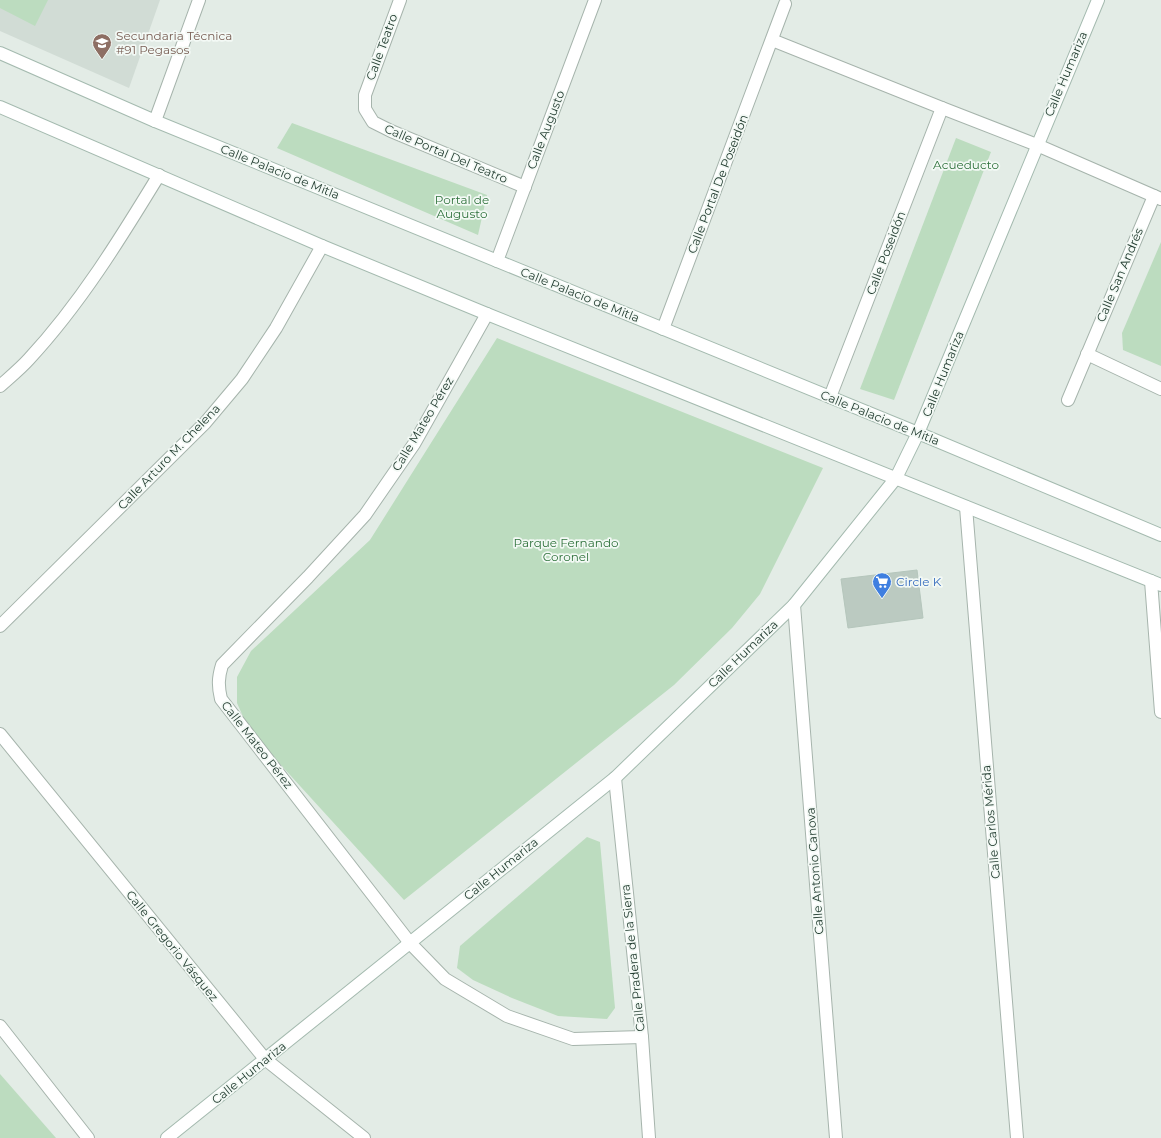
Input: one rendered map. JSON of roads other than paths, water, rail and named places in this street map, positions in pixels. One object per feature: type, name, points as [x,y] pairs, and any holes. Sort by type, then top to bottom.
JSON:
[{"type":"street","points":[[155,121],[198,0]]},
{"type":"street","name":"Calle Teatro","points":[[365,95],[400,0]]},
{"type":"street","name":"Calle Augusto","points":[[498,261],[595,0]]},
{"type":"street","name":"Calle Humariza","points":[[167,1138],[615,778],[794,605],[896,478],[918,433],[1098,0]]},
{"type":"street","name":"Calle Portal De Poseidón","points":[[663,329],[785,4]]},
{"type":"street","points":[[772,40],[1037,145]]},
{"type":"street","name":"Calle Palacio de Mitla","points":[[0,53],[155,121],[918,433],[1161,536]]},
{"type":"street","name":"Calle Portal Del Teatro","points":[[365,95],[365,109],[373,122],[390,131],[525,187]]},
{"type":"street","points":[[0,107],[322,246],[487,314],[1156,583],[1161,712]]},
{"type":"street","name":"Calle Poseidón","points":[[830,397],[942,108]]},
{"type":"street","name":"Calle San Andrés","points":[[1037,145],[1157,197],[1068,400]]},
{"type":"street","points":[[0,386],[29,360],[70,310],[111,253],[159,175]]},
{"type":"street","name":"Calle Arturo M. Chelena","points":[[0,626],[206,423],[242,379],[276,328],[322,246]]},
{"type":"street","name":"Calle Mateo Pérez","points":[[487,314],[414,444],[365,515],[308,577],[222,665],[218,675],[218,687],[221,699],[410,943],[445,979],[507,1016],[573,1039],[642,1037]]},
{"type":"street","points":[[1087,354],[1161,389]]},
{"type":"street","name":"Calle Carlos Mérida","points":[[966,507],[1017,1138]]},
{"type":"street","name":"Calle Antonio Canova","points":[[794,605],[836,1138]]},
{"type":"street","name":"Calle Gregorio Vásquez","points":[[0,734],[265,1059],[364,1138]]},
{"type":"street","name":"Calle Pradera de la Sierra","points":[[615,778],[642,1037],[649,1138]]},
{"type":"street","points":[[0,1026],[88,1138]]},
{"type":"place","name":"Secundaria Técnica #91 Pegasos","points":[[102,60]]},
{"type":"place","name":"Circle K","points":[[882,599]]},
{"type":"park label","name":"Acueducto","points":[[966,165]]},
{"type":"park label","name":"Portal de Augusto","points":[[462,207]]},
{"type":"park label","name":"Parque Fernando Coronel","points":[[566,550]]}]
